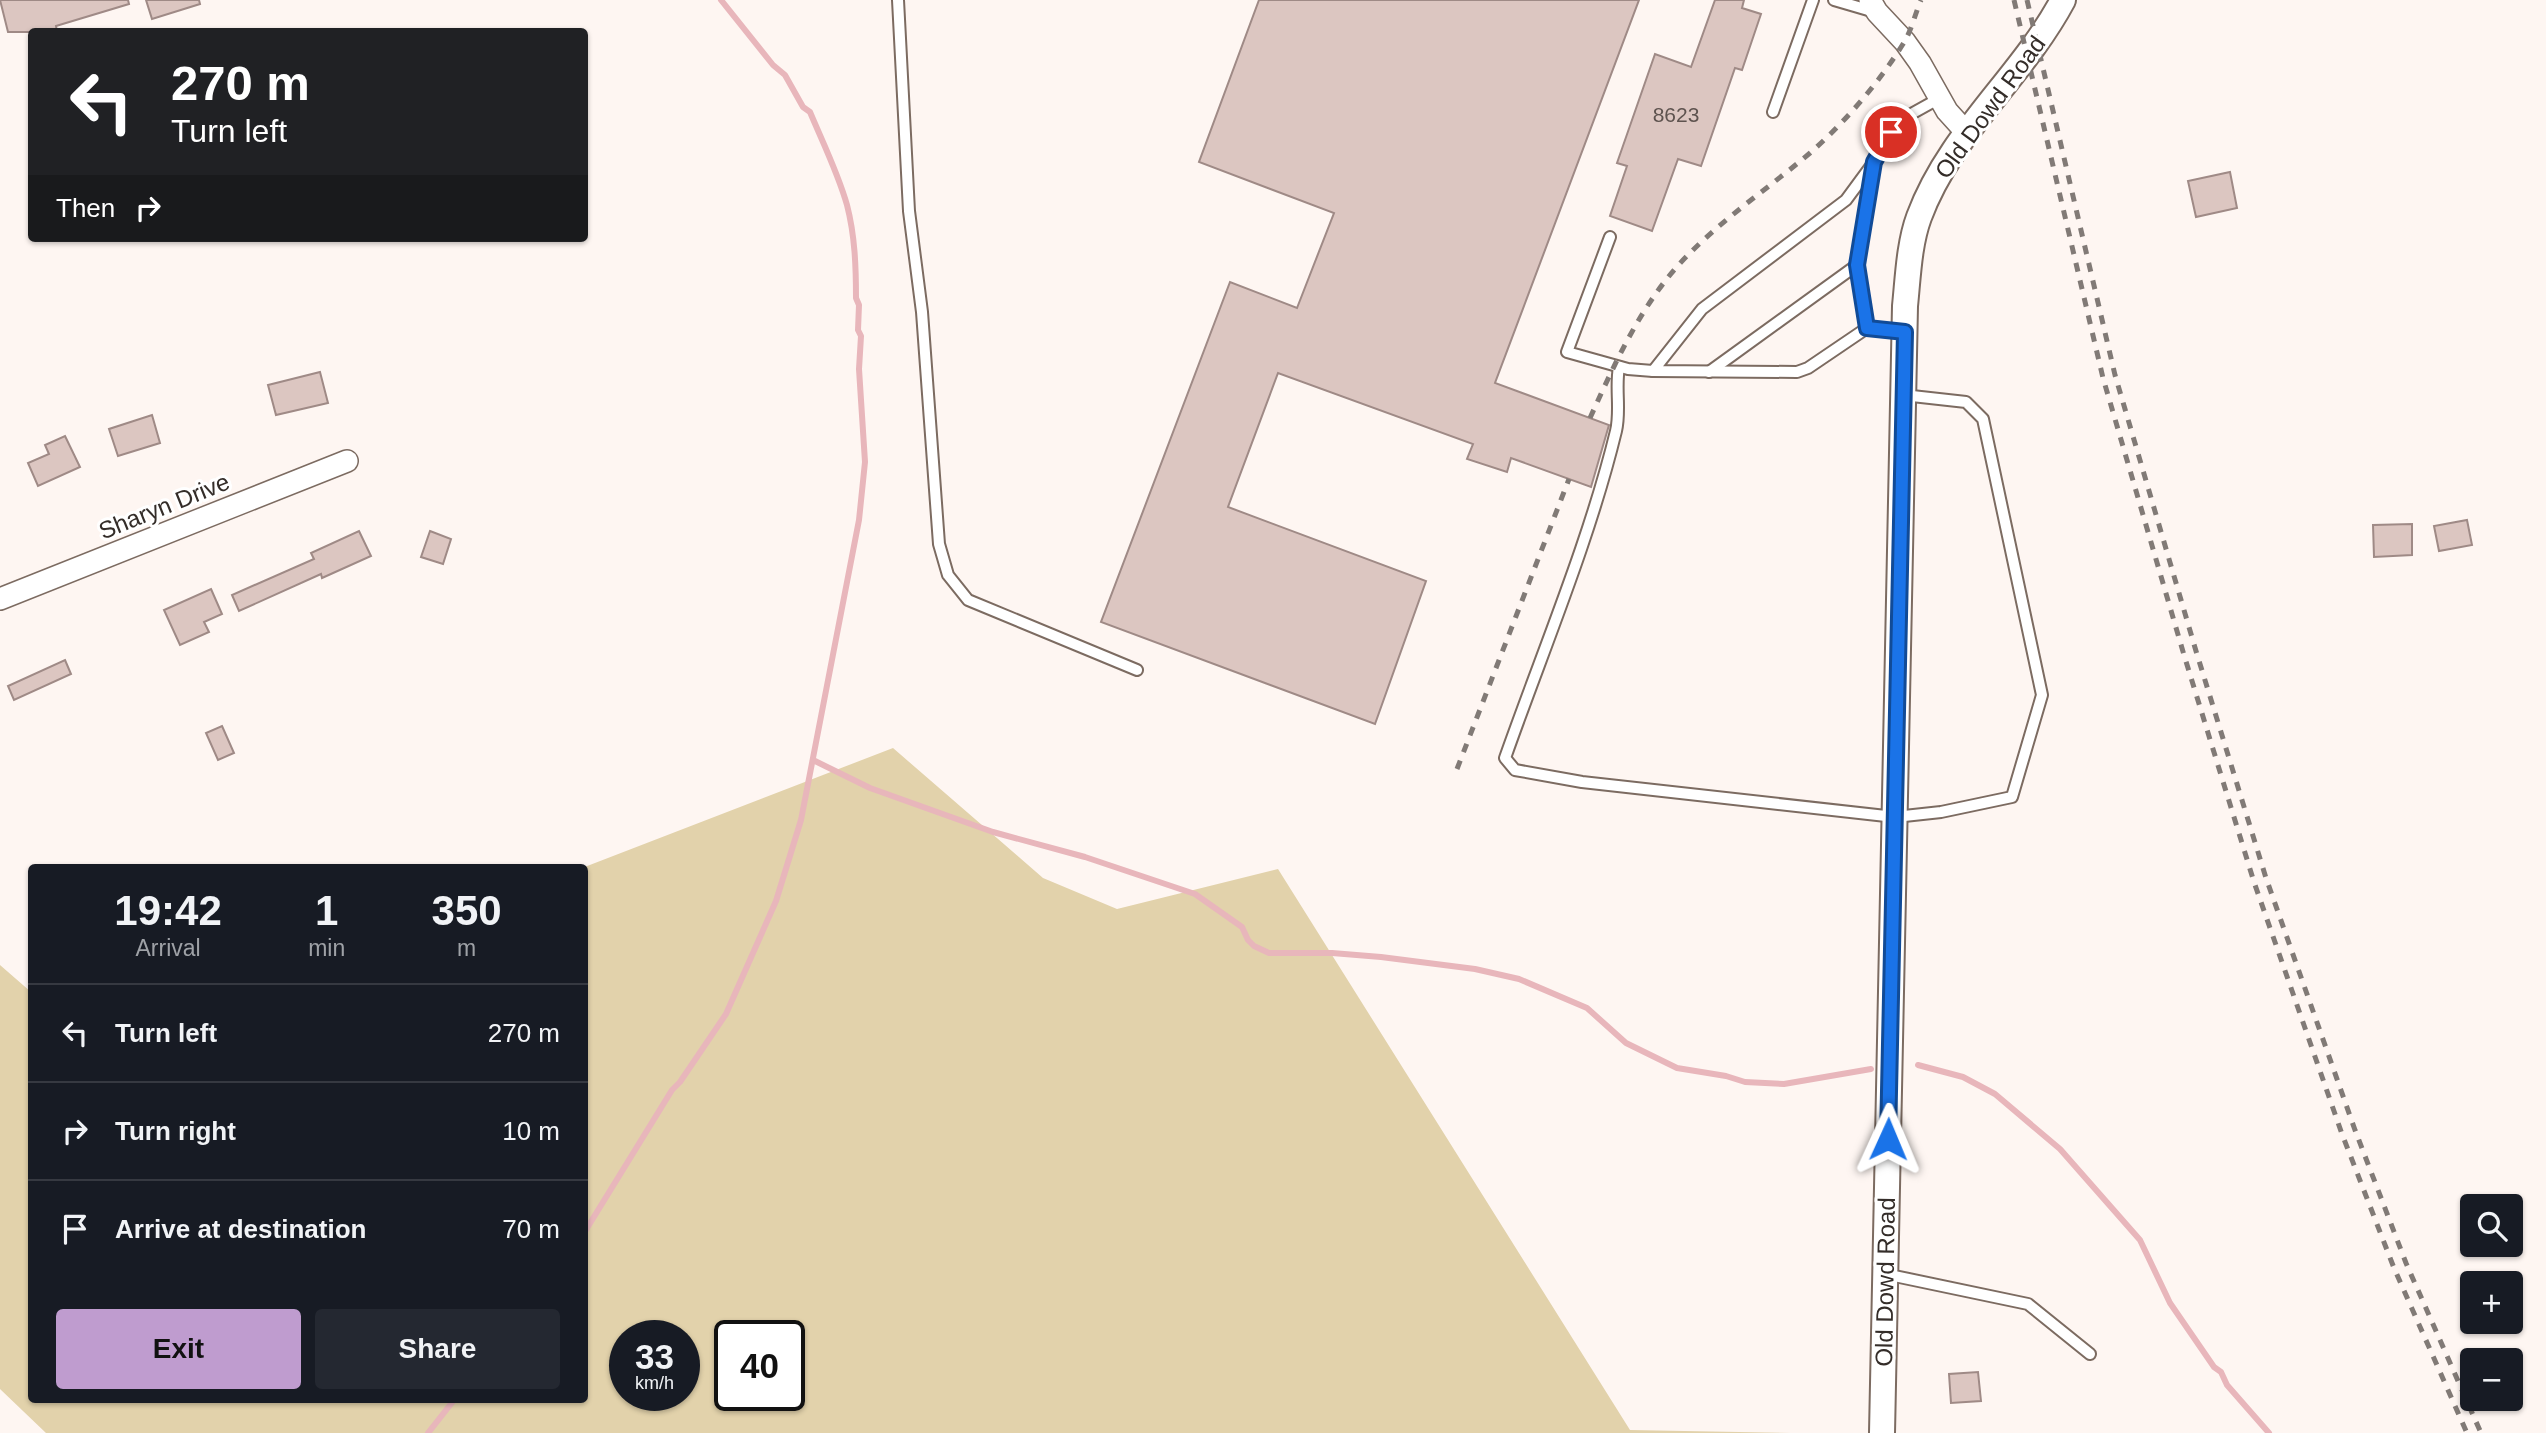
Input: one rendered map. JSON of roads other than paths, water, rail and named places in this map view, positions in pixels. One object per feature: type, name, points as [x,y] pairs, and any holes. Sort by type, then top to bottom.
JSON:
[{"type":"street","name":"Old Dowd Road","points":[[1882,1433],[1903,395],[1908,275],[1919,219],[1942,169],[1966,132],[2051,22],[2063,0]]},
{"type":"street","points":[[1873,6],[1905,42],[1947,111],[1966,132]]},
{"type":"street","name":"Sharyn Drive","points":[[0,599],[347,461]]},
{"type":"lane","points":[[898,0],[909,211],[922,312],[939,544],[948,575],[968,600],[1137,670]]},
{"type":"lane","points":[[1773,112],[1813,0]]},
{"type":"lane","points":[[1835,0],[1873,6]]},
{"type":"lane","points":[[1653,371],[1702,309],[1846,200],[1874,162],[1891,132],[1913,113],[1940,98]]},
{"type":"lane","points":[[1867,328],[1857,265],[1874,162]]},
{"type":"lane","points":[[1610,237],[1567,352],[1619,367],[1653,371],[1797,372],[1808,368],[1867,328],[1905,332]]},
{"type":"lane","points":[[1709,372],[1857,265]]},
{"type":"lane","points":[[1619,367],[1617,427],[1596,501],[1505,758],[1515,770],[1582,782],[1895,817],[1941,812],[2012,797],[2042,695],[1983,419],[1966,402],[1903,395]]},
{"type":"lane","points":[[1885,1274],[2028,1304],[2090,1354]]},
{"type":"waterway","points":[[588,1226],[672,1090],[726,1014],[776,901],[801,820],[859,520],[865,462],[859,369],[861,336],[858,330],[859,305],[856,298],[853,240],[847,205],[810,112],[803,107],[785,75],[773,65],[721,0]]},
{"type":"waterway","points":[[813,760],[870,788],[993,832],[1085,857],[1195,894],[1242,927],[1254,946],[1269,953],[1332,953],[1381,957],[1475,969],[1519,979],[1587,1008],[1626,1043],[1677,1068],[1745,1082],[1784,1084],[1871,1069]]},
{"type":"waterway","points":[[1918,1065],[1963,1077],[1995,1094],[2060,1149],[2140,1240],[2170,1303],[2214,1367],[2221,1372],[2227,1385],[2269,1433]]},
{"type":"waterway","points":[[428,1433],[452,1403]]},
{"type":"railway","points":[[1590,418],[1632,332],[1657,291],[1688,255],[1717,228],[1836,129],[1872,88],[1903,44],[1921,0]]},
{"type":"railway","points":[[2014,0],[2103,378],[2254,882],[2342,1134],[2394,1268],[2467,1433]]},
{"type":"railway","points":[[2027,0],[2115,375],[2266,878],[2355,1130],[2406,1263],[2481,1433]]},
{"type":"railway","points":[[1457,769],[1569,479]]}]
